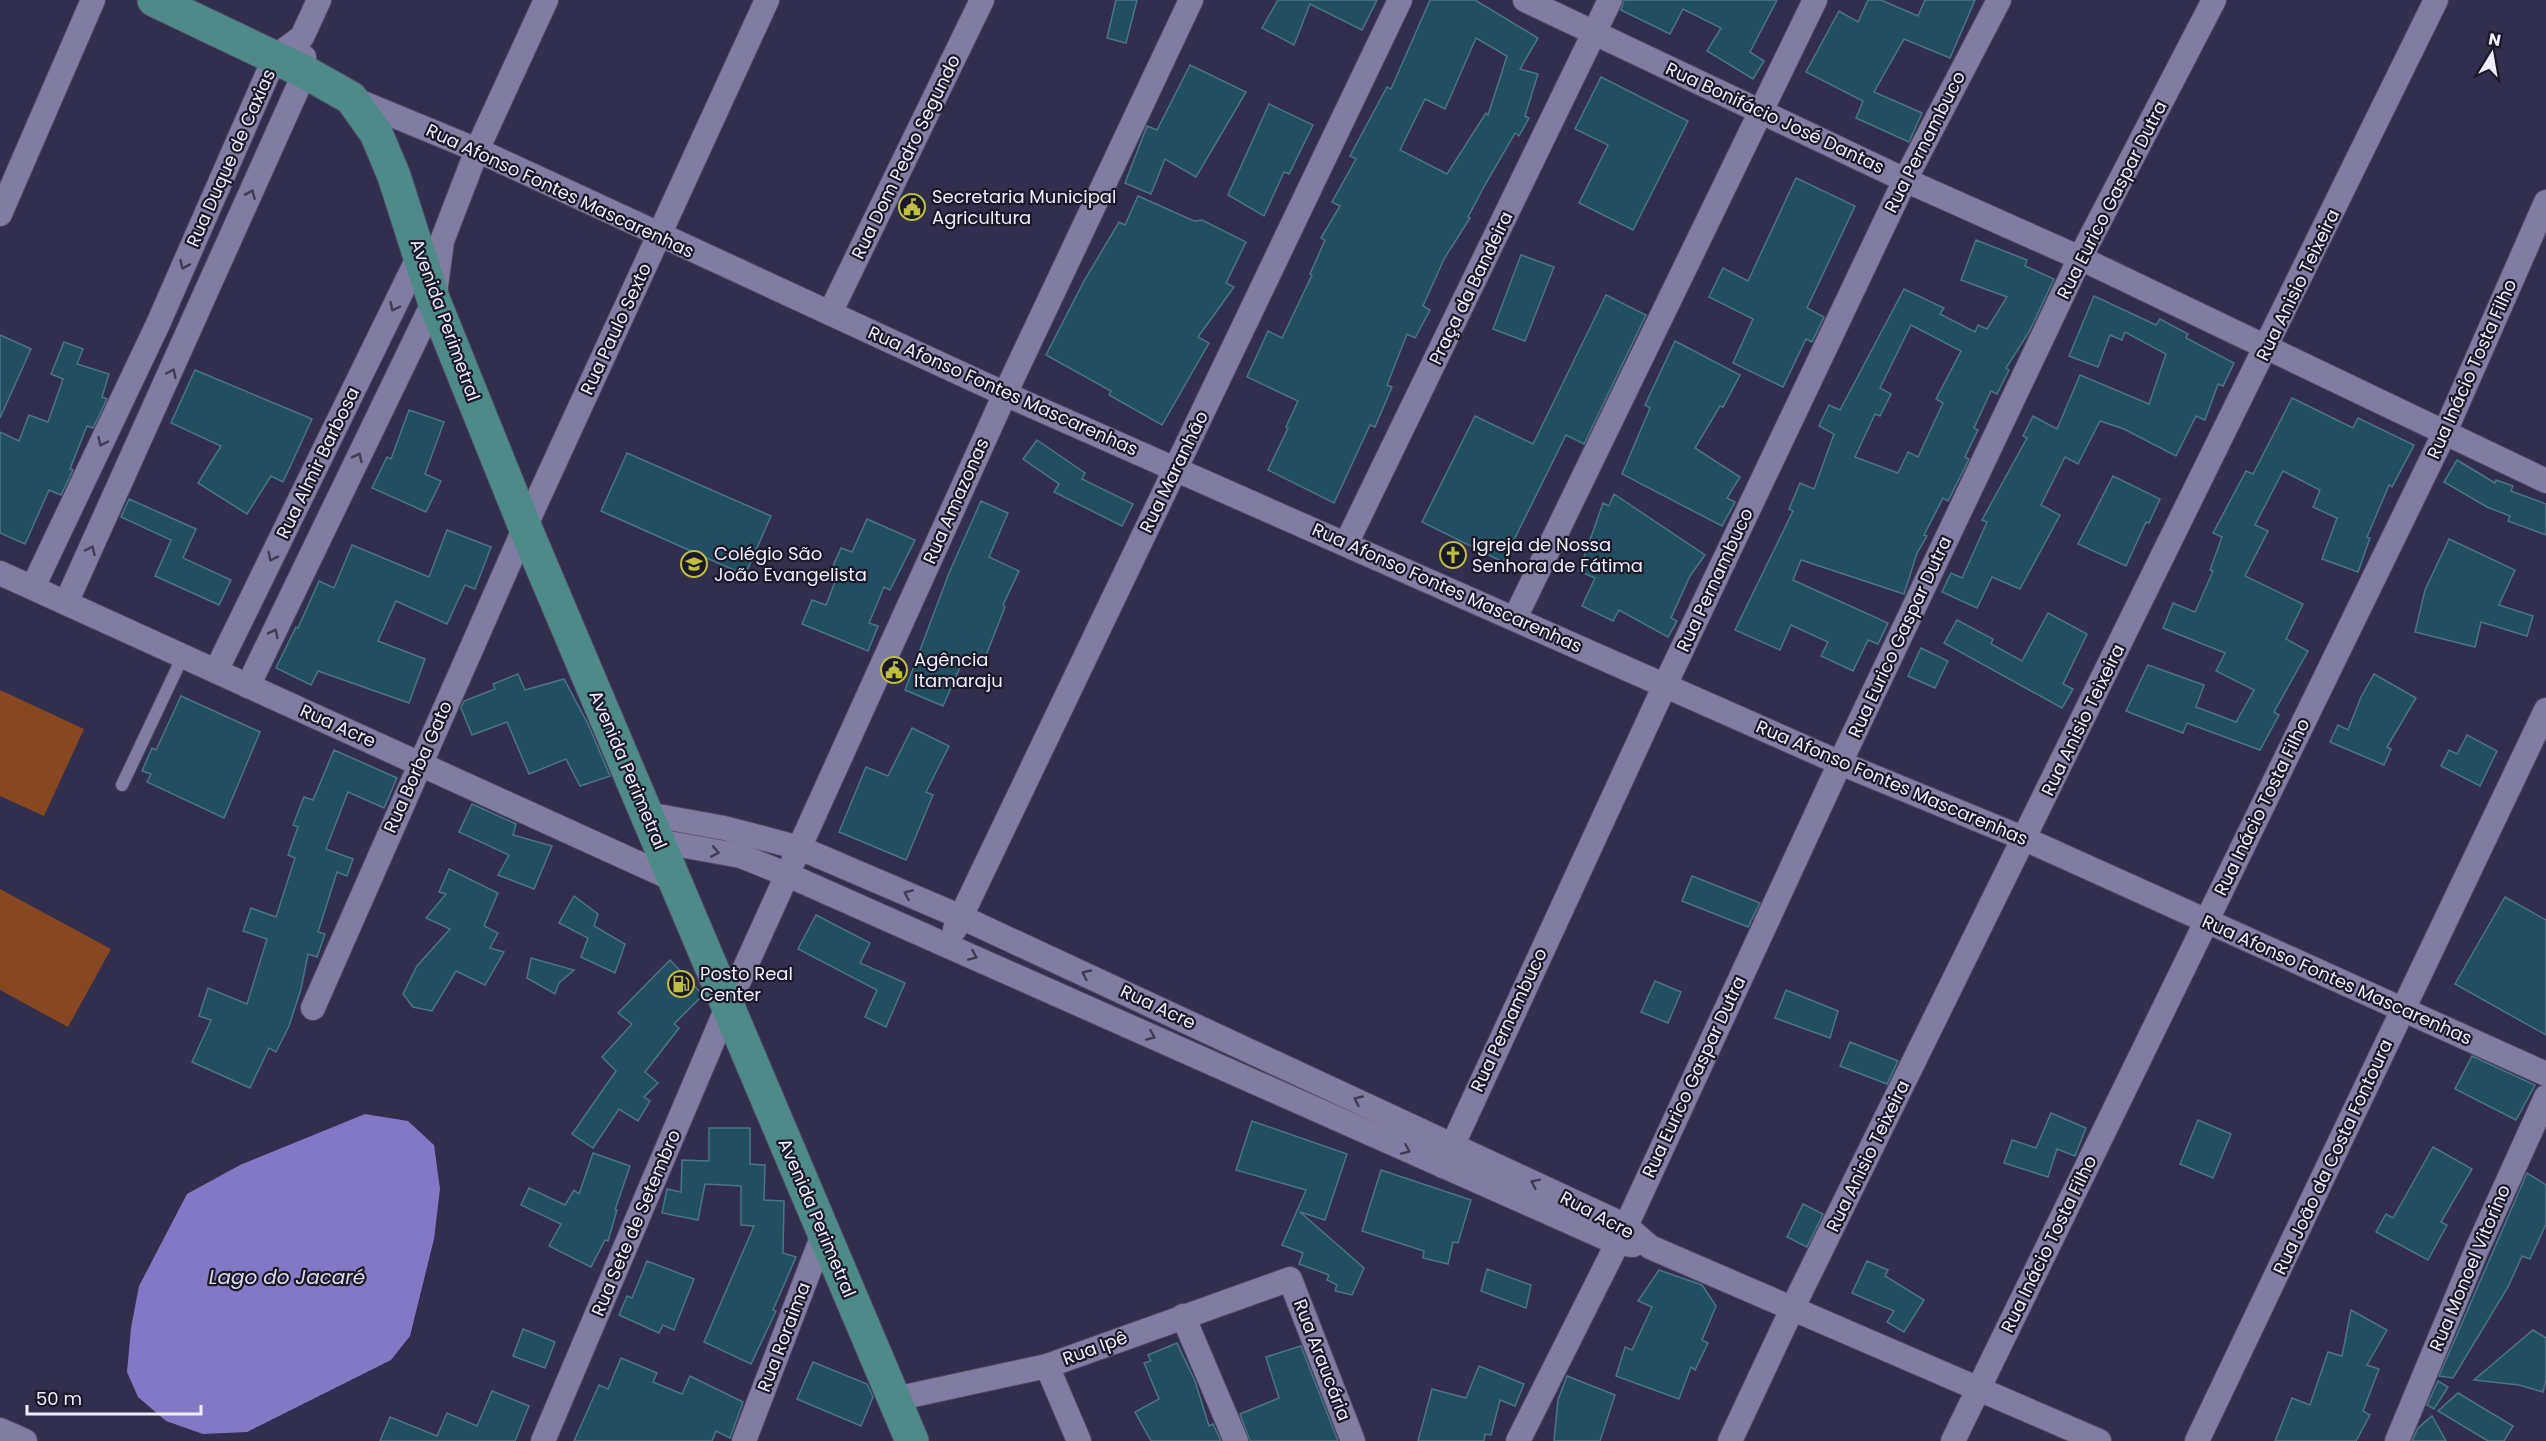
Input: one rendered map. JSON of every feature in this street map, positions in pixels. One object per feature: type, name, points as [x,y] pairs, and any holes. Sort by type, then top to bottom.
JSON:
[{"type":"main road","points":[[154,0],[275,57],[351,98]]},
{"type":"main road","name":"Avenida Perimetral","points":[[351,98],[376,133],[431,248],[434,300],[525,527],[912,1441]]},
{"type":"street","points":[[0,214],[93,0]]},
{"type":"street","points":[[302,37],[319,0]]},
{"type":"street","name":"Rua Almir Barbosa","points":[[216,671],[431,248],[546,0]]},
{"type":"street","name":"Rua Paulo Sexto","points":[[525,527],[767,0]]},
{"type":"street","name":"Rua Dom Pedro Segundo","points":[[830,314],[982,0]]},
{"type":"street","name":"Rua Amazonas","points":[[728,1005],[1005,394],[1191,0]]},
{"type":"street","name":"Rua Maranhão","points":[[948,945],[1400,0]]},
{"type":"street","name":"Rua Bonifácio José Dantas","points":[[1525,0],[1905,180],[2080,258],[2546,481]]},
{"type":"street","name":"Praça da Bandeira","points":[[1346,544],[1611,0]]},
{"type":"street","points":[[1515,618],[1815,0]]},
{"type":"street","name":"Rua Pernambuco","points":[[1443,1166],[1665,685],[1905,180],[1999,0]]},
{"type":"street","name":"Rua Eurico Gaspar Dutra","points":[[1518,1441],[1621,1235],[1840,763],[2080,258],[2214,0]]},
{"type":"street","name":"Rua Anisio Teixeira","points":[[1730,1441],[1793,1307],[2267,348],[2436,0]]},
{"type":"street","name":"Rua Duque de Caxias","points":[[33,587],[158,324],[275,57],[302,37]]},
{"type":"street","name":"Rua Duque de Caxias","points":[[66,603],[305,72],[302,37]]},
{"type":"street","name":"Rua Afonso Fontes Mascarenhas","points":[[351,98],[477,150],[658,236],[1005,394],[1840,763],[2025,839],[2546,1074]]},
{"type":"street","name":"Rua Inácio Tosta Filho","points":[[1953,1441],[2444,434],[2546,202]]},
{"type":"street","name":"Rua Almir Barbosa","points":[[248,686],[434,300]]},
{"type":"street","points":[[158,324],[187,338]]},
{"type":"street","name":"Rua Borba Gato","points":[[313,1008],[525,527]]},
{"type":"street","name":"Rua Acre","points":[[0,573],[675,880]]},
{"type":"street","name":"Rua João da Costa Fontoura","points":[[2197,1441],[2546,710]]},
{"type":"street","name":"Rua Acre","points":[[652,827],[724,828],[800,848],[961,916],[1452,1143],[1621,1235]]},
{"type":"street","name":"Rua Acre","points":[[652,827],[741,856],[788,875],[1443,1166],[1650,1247],[1979,1387],[2099,1441]]},
{"type":"street","name":"Rua Sete de Setembro","points":[[543,1441],[728,1005]]},
{"type":"street","name":"Rua Monoel Vitorino","points":[[2397,1441],[2473,1260],[2546,1097]]},
{"type":"street","name":"Rua Roraima","points":[[744,1441],[824,1232]]},
{"type":"street","name":"Rua Ipê","points":[[895,1399],[1047,1366],[1290,1280]]},
{"type":"street","name":"Rua Araucária","points":[[1290,1280],[1353,1441]]},
{"type":"street","points":[[1183,1316],[1236,1441]]},
{"type":"street","points":[[1047,1366],[1079,1441]]},
{"type":"street","points":[[0,1430],[25,1441]]},
{"type":"lane","points":[[122,786],[183,656]]},
{"type":"shaded area","points":[[0,690],[84,729],[44,816],[0,796]]},
{"type":"shaded area","points":[[0,889],[111,949],[68,1027],[0,990]]},
{"type":"water","name":"Lago do Jacaré","points":[[365,1114],[408,1121],[434,1145],[440,1189],[434,1239],[410,1336],[391,1360],[247,1432],[203,1434],[166,1421],[138,1397],[127,1372],[131,1328],[139,1286],[187,1194],[240,1165]]},
{"type":"building","points":[[1116,0],[1137,0],[1126,43],[1107,38]]},
{"type":"building","points":[[1278,0],[1377,0],[1362,30],[1310,4],[1294,45],[1262,28]]},
{"type":"building","points":[[1430,0],[1475,0],[1538,38],[1520,69],[1538,74],[1525,116],[1529,118],[1519,136],[1515,133],[1468,217],[1470,218],[1444,259],[1423,306],[1430,310],[1415,338],[1407,334],[1387,385],[1392,387],[1375,427],[1370,425],[1334,503],[1268,470],[1298,401],[1247,377],[1268,331],[1282,338],[1312,275],[1310,274],[1325,240],[1321,238],[1340,206],[1332,202],[1356,159],[1350,156],[1387,87],[1391,89]],"holes":[[[1476,38],[1507,56],[1488,115],[1486,113],[1447,174],[1400,150],[1425,99],[1445,109]]]},
{"type":"building","points":[[1624,0],[1777,0],[1750,52],[1764,61],[1753,79],[1707,51],[1721,28],[1683,9],[1670,34],[1621,10]]},
{"type":"building","points":[[1868,0],[1881,0],[1918,16],[1925,0],[1975,0],[1950,58],[1904,39],[1874,92],[1922,113],[1909,142],[1856,118],[1863,101],[1806,72],[1839,11],[1858,22]]},
{"type":"building","points":[[1190,65],[1246,92],[1196,177],[1165,159],[1151,194],[1125,183],[1147,126],[1157,130]]},
{"type":"building","points":[[1601,77],[1688,121],[1633,230],[1579,203],[1608,145],[1575,129]]},
{"type":"building","points":[[1269,104],[1313,125],[1289,174],[1284,172],[1264,216],[1228,195]]},
{"type":"building","points":[[1796,178],[1855,206],[1807,308],[1824,317],[1812,342],[1806,339],[1783,387],[1733,363],[1753,319],[1709,297],[1723,268],[1748,281]]},
{"type":"building","points":[[1138,196],[1194,221],[1202,220],[1246,242],[1226,283],[1234,287],[1198,337],[1209,343],[1162,425],[1109,395],[1111,391],[1046,355],[1084,281],[1119,222],[1125,225]]},
{"type":"building","points":[[1976,240],[2027,260],[2025,266],[2054,279],[2029,332],[2006,368],[2009,370],[1997,394],[1991,391],[1974,428],[1978,430],[1965,457],[1969,459],[1948,501],[1943,498],[1924,535],[1927,536],[1917,553],[1904,594],[1801,560],[1793,580],[1888,623],[1878,644],[1868,640],[1853,671],[1821,656],[1828,642],[1791,625],[1780,650],[1735,630],[1793,511],[1789,509],[1800,483],[1814,489],[1834,434],[1819,426],[1829,405],[1840,410],[1904,289],[1944,308],[1940,314],[1975,332],[1978,325],[1987,329],[2007,297],[1961,280]],"holes":[[[1911,325],[1961,351],[1936,399],[1943,403],[1918,457],[1908,452],[1898,473],[1855,457],[1875,414],[1880,416],[1891,394],[1880,388]]]},
{"type":"building","points":[[1521,255],[1554,267],[1525,341],[1493,329]]},
{"type":"building","points":[[1606,295],[1646,315],[1584,444],[1566,435],[1503,562],[1422,522],[1475,416],[1533,444]]},
{"type":"building","points":[[2094,296],[2156,325],[2160,319],[2188,334],[2186,338],[2234,363],[2223,386],[2218,384],[2205,420],[2196,416],[2176,456],[2124,429],[2100,421],[2078,464],[2065,457],[2041,505],[2060,515],[2020,589],[1992,577],[1977,608],[1942,592],[1951,573],[1962,578],[1987,522],[1982,520],[2027,438],[2023,436],[2033,416],[2057,429],[2080,375],[2149,404],[2166,354],[2125,332],[2122,340],[2110,335],[2098,367],[2069,356]]},
{"type":"building","points":[[0,335],[31,349],[0,418]]},
{"type":"building","points":[[1675,341],[1740,375],[1723,407],[1720,406],[1695,448],[1740,477],[1727,498],[1735,502],[1722,526],[1622,474],[1650,408],[1645,405]]},
{"type":"building","points":[[64,342],[83,349],[77,364],[109,374],[102,397],[107,399],[93,428],[87,426],[70,469],[73,470],[61,495],[49,490],[25,544],[0,533],[0,432],[19,441],[29,415],[48,422],[63,379],[51,374]]},
{"type":"building","points":[[195,370],[312,419],[283,482],[271,476],[247,514],[198,483],[221,446],[171,423]]},
{"type":"building","points":[[2292,398],[2353,428],[2358,418],[2414,445],[2392,487],[2389,485],[2367,537],[2370,538],[2358,572],[2322,559],[2337,518],[2313,507],[2320,490],[2283,471],[2255,525],[2268,531],[2245,576],[2303,604],[2286,639],[2308,651],[2274,712],[2279,715],[2260,750],[2187,723],[2183,733],[2126,711],[2148,665],[2204,685],[2196,707],[2236,722],[2254,690],[2216,671],[2225,653],[2163,628],[2173,603],[2195,612],[2213,571],[2210,570],[2222,537],[2213,533],[2246,471],[2253,474]]},
{"type":"building","points":[[409,410],[444,422],[425,474],[441,481],[426,512],[372,488],[387,457],[391,459]]},
{"type":"building","points":[[1037,440],[1085,473],[1082,479],[1133,504],[1122,526],[1054,492],[1059,484],[1023,459]]},
{"type":"building","points":[[627,453],[771,516],[745,575],[601,511]]},
{"type":"building","points":[[2457,460],[2495,483],[2496,480],[2513,486],[2511,491],[2546,504],[2546,535],[2508,521],[2510,516],[2487,507],[2444,482]]},
{"type":"building","points":[[2113,476],[2160,499],[2149,523],[2146,522],[2126,566],[2078,544]]},
{"type":"building","points":[[1614,494],[1705,555],[1690,576],[1671,618],[1677,621],[1668,637],[1619,610],[1613,621],[1582,606],[1595,578],[1579,571],[1603,503],[1609,506]]},
{"type":"building","points":[[129,499],[196,529],[183,558],[231,580],[219,605],[155,576],[171,540],[121,517]]},
{"type":"building","points":[[981,501],[1008,513],[989,557],[1019,571],[1003,605],[1005,607],[983,663],[965,656],[943,706],[905,690],[949,573]]},
{"type":"building","points":[[867,519],[915,540],[890,590],[884,587],[869,623],[878,626],[868,651],[802,624],[812,600],[826,605],[840,569],[833,566],[841,548],[852,552]]},
{"type":"building","points":[[447,530],[491,547],[475,589],[465,585],[447,624],[396,601],[378,641],[425,659],[409,703],[318,671],[311,685],[276,668],[296,627],[298,628],[319,581],[334,588],[352,545],[429,577]]},
{"type":"building","points":[[2449,539],[2515,570],[2499,605],[2533,616],[2527,636],[2481,622],[2475,647],[2415,632],[2425,590]]},
{"type":"building","points":[[2048,613],[2087,634],[2063,684],[2073,689],[2062,708],[1944,643],[1957,620],[1993,639],[1991,644],[2022,661]]},
{"type":"building","points":[[1921,648],[1948,661],[1935,688],[1908,676]]},
{"type":"building","points":[[518,674],[525,690],[564,679],[588,724],[610,776],[580,786],[566,759],[529,774],[507,722],[472,735],[461,708],[464,701],[495,689],[493,684]]},
{"type":"building","points":[[2374,674],[2416,698],[2387,747],[2391,749],[2384,765],[2330,742],[2338,725],[2348,730],[2361,697]]},
{"type":"building","points":[[181,696],[260,732],[224,818],[147,782],[151,774],[142,771],[152,748],[156,750]]},
{"type":"building","points":[[912,728],[949,746],[926,792],[933,795],[906,860],[839,832],[866,767],[888,776]]},
{"type":"building","points":[[2467,735],[2497,751],[2480,786],[2441,766],[2449,750],[2457,754]]},
{"type":"building","points":[[334,750],[397,778],[384,808],[348,792],[326,849],[353,859],[347,876],[337,872],[318,932],[325,934],[317,957],[308,954],[301,989],[289,1026],[276,1052],[269,1048],[250,1088],[192,1062],[211,1020],[199,1016],[208,988],[247,1004],[267,939],[243,931],[251,908],[276,917],[295,858],[288,855],[298,827],[293,825],[304,797],[313,800]]},
{"type":"building","points":[[472,804],[516,824],[513,835],[552,846],[534,889],[498,875],[509,855],[459,832]]},
{"type":"building","points":[[449,869],[498,893],[484,926],[498,933],[490,948],[504,952],[485,985],[456,971],[432,1011],[413,1007],[403,994],[417,966],[450,929],[426,918],[446,894],[439,892]]},
{"type":"building","points":[[1692,876],[1760,903],[1748,927],[1682,901]]},
{"type":"building","points":[[574,896],[598,914],[594,926],[625,944],[615,973],[581,957],[588,938],[559,923]]},
{"type":"building","points":[[2505,897],[2546,920],[2546,1035],[2455,984]]},
{"type":"building","points":[[816,915],[870,943],[860,963],[905,983],[886,1027],[865,1017],[877,990],[798,949]]},
{"type":"building","points":[[531,958],[574,970],[559,983],[555,994],[527,978]]},
{"type":"building","points":[[670,960],[703,995],[674,1024],[679,1028],[645,1072],[658,1083],[644,1097],[650,1101],[638,1121],[619,1109],[593,1148],[572,1134],[616,1071],[602,1057],[632,1024],[618,1013]]},
{"type":"building","points":[[1655,981],[1681,992],[1668,1023],[1641,1012]]},
{"type":"building","points":[[1786,990],[1838,1011],[1830,1038],[1775,1018]]},
{"type":"building","points":[[1850,1042],[1898,1061],[1887,1084],[1840,1066]]},
{"type":"building","points":[[2472,1056],[2535,1085],[2516,1120],[2455,1089]]},
{"type":"building","points":[[2051,1113],[2086,1128],[2075,1156],[2057,1149],[2048,1177],[2004,1163],[2012,1140],[2036,1148]]},
{"type":"building","points":[[2198,1120],[2231,1134],[2213,1178],[2180,1164]]},
{"type":"building","points":[[1252,1121],[1347,1154],[1325,1220],[1300,1212],[1364,1268],[1352,1295],[1335,1291],[1337,1285],[1327,1280],[1329,1275],[1299,1264],[1303,1253],[1282,1245],[1306,1190],[1236,1170]]},
{"type":"building","points":[[709,1128],[750,1128],[750,1164],[765,1165],[764,1200],[784,1201],[783,1253],[796,1257],[773,1310],[776,1311],[751,1364],[704,1342],[754,1226],[741,1225],[741,1186],[705,1184],[698,1220],[662,1213],[667,1189],[681,1192],[682,1160],[709,1161]]},
{"type":"building","points":[[2433,1147],[2472,1169],[2441,1222],[2447,1225],[2428,1260],[2376,1232],[2386,1214],[2393,1218]]},
{"type":"building","points":[[593,1153],[630,1166],[615,1210],[617,1210],[608,1241],[605,1240],[591,1267],[549,1246],[561,1224],[521,1205],[529,1188],[565,1205],[574,1190],[579,1194]]},
{"type":"building","points":[[1381,1170],[1471,1200],[1458,1243],[1453,1242],[1448,1264],[1423,1258],[1424,1251],[1362,1231]]},
{"type":"building","points":[[2527,1173],[2546,1185],[2546,1224],[2530,1259],[2522,1256],[2508,1287],[2453,1378],[2439,1376]]},
{"type":"building","points":[[1803,1204],[1823,1214],[1807,1247],[1787,1237]]},
{"type":"building","points":[[647,1261],[694,1279],[674,1330],[663,1325],[659,1333],[619,1315],[627,1296],[632,1298]]},
{"type":"building","points":[[1867,1261],[1888,1270],[1885,1276],[1924,1300],[1904,1332],[1887,1322],[1894,1311],[1852,1293]]},
{"type":"building","points":[[1487,1269],[1531,1285],[1526,1308],[1481,1291]]},
{"type":"building","points":[[1659,1270],[1702,1285],[1716,1306],[1702,1340],[1708,1343],[1695,1370],[1691,1367],[1679,1399],[1616,1376],[1625,1347],[1632,1350],[1652,1307],[1638,1301]]},
{"type":"building","points":[[2351,1310],[2387,1330],[2367,1365],[2379,1369],[2363,1411],[2370,1415],[2356,1441],[2275,1441],[2292,1398],[2310,1405],[2328,1352],[2342,1356]]},
{"type":"building","points":[[523,1329],[555,1342],[545,1368],[513,1356]]},
{"type":"building","points":[[2533,1330],[2546,1338],[2546,1380],[2543,1392],[2519,1385],[2474,1380]]},
{"type":"building","points":[[1177,1343],[1195,1381],[1209,1426],[1213,1424],[1221,1441],[1151,1441],[1135,1412],[1159,1399],[1144,1363],[1151,1361],[1148,1355]]},
{"type":"building","points":[[1301,1346],[1338,1441],[1250,1441],[1240,1414],[1279,1398],[1266,1357]]},
{"type":"building","points":[[621,1358],[657,1373],[653,1382],[682,1394],[690,1376],[743,1402],[730,1438],[716,1431],[712,1441],[574,1441],[599,1385],[608,1389]]},
{"type":"building","points":[[813,1362],[867,1384],[873,1397],[861,1426],[797,1399]]},
{"type":"building","points":[[1479,1366],[1524,1384],[1515,1406],[1500,1400],[1491,1435],[1485,1434],[1484,1441],[1418,1441],[1432,1389],[1466,1398]]},
{"type":"building","points":[[1567,1376],[1615,1395],[1600,1441],[1554,1441],[1558,1400]]},
{"type":"building","points":[[2438,1381],[2448,1387],[2434,1409],[2427,1405]]},
{"type":"building","points":[[492,1391],[529,1406],[515,1441],[380,1441],[390,1417],[437,1436],[447,1413],[477,1426]]},
{"type":"building","points":[[2458,1393],[2513,1426],[2504,1441],[2488,1441],[2438,1411]]},
{"type":"building","points":[[2432,1416],[2446,1441],[2412,1441],[2418,1428]]},
{"type":"place","name":"Secretaria Municipal Agricultura","points":[[912,207]]},
{"type":"place","name":"Igreja de Nossa Senhora de Fátima","points":[[1453,555]]},
{"type":"place","name":"Colégio São João Evangelista","points":[[694,564]]},
{"type":"place","name":"Agência Itamaraju","points":[[894,670]]},
{"type":"place","name":"Posto Real Center","points":[[681,984]]}]
